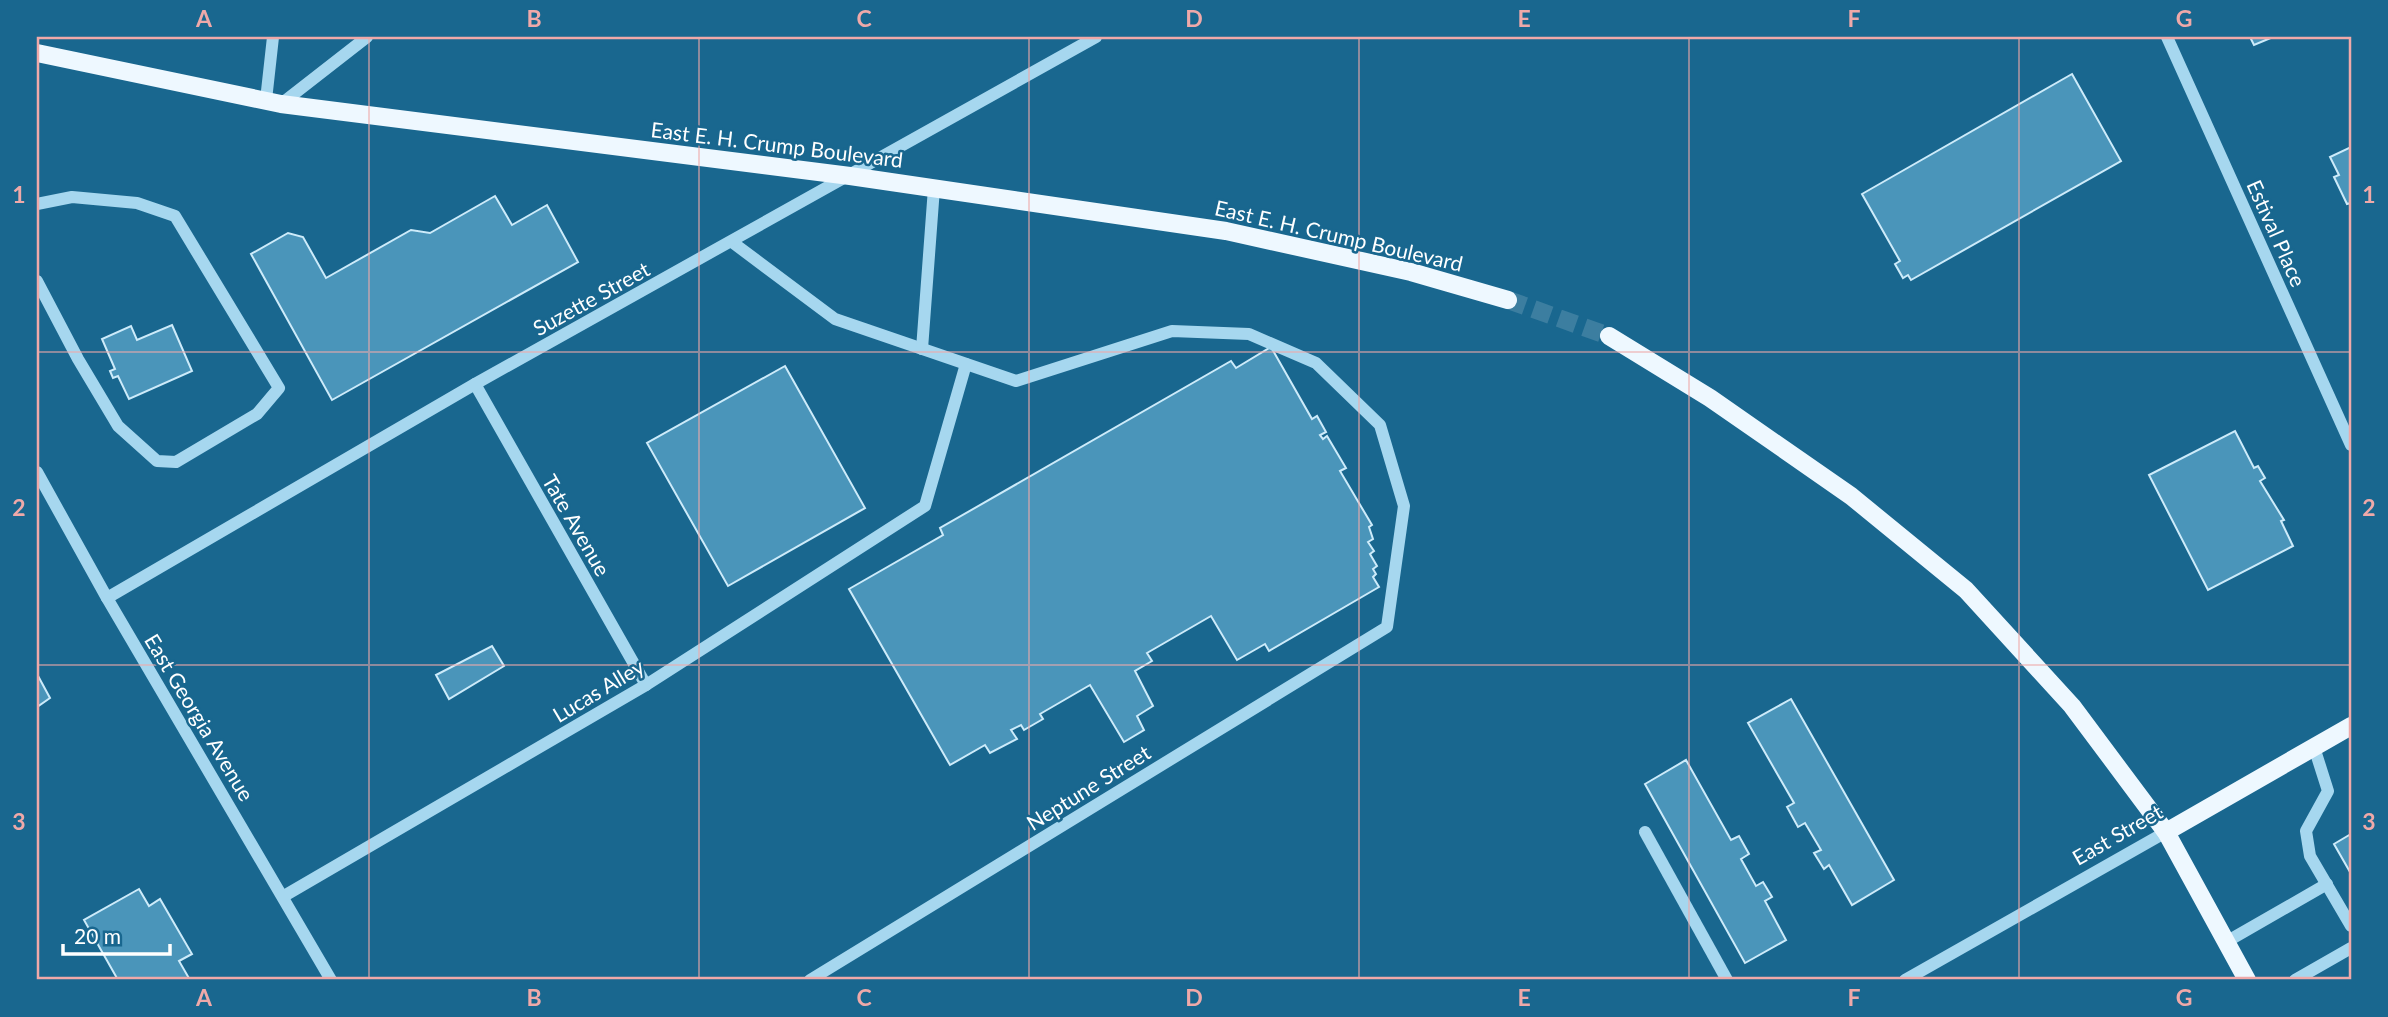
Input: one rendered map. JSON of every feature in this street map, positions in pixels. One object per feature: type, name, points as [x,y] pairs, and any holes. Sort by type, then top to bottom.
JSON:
[{"type":"main road","name":"East E. H. Crump Boulevard","points":[[37,53],[273,102],[850,176],[1226,231],[1411,272],[1508,300]]},
{"type":"main road","points":[[1609,336],[1710,398],[1851,496],[1966,590],[2072,706],[2166,832],[2248,980]]},
{"type":"main road","name":"East Street","points":[[2166,832],[2351,726]]},
{"type":"street","points":[[273,37],[273,102]]},
{"type":"street","points":[[273,102],[367,37]]},
{"type":"street","name":"Suzette Street","points":[[107,598],[475,384],[1096,37]]},
{"type":"street","name":"Estival Place","points":[[2167,37],[2351,445]]},
{"type":"street","points":[[922,349],[934,188]]},
{"type":"street","points":[[37,204],[72,197],[137,202],[175,216],[279,387],[257,414],[176,462],[157,461],[118,426],[78,359],[37,281]]},
{"type":"street","points":[[732,242],[835,319],[966,364]]},
{"type":"street","name":"Neptune Street","points":[[810,980],[1387,626],[1404,506],[1380,425],[1316,363],[1249,334],[1172,331],[1016,381],[966,364]]},
{"type":"street","name":"Lucas Alley","points":[[284,896],[646,685],[925,506],[966,364]]},
{"type":"street","name":"Tate Avenue","points":[[475,384],[646,685]]},
{"type":"street","name":"East Georgia Avenue","points":[[37,472],[107,598],[331,980]]},
{"type":"street","points":[[2314,747],[2328,791],[2306,831],[2310,856],[2351,926]]},
{"type":"street","points":[[1645,832],[1727,980]]},
{"type":"street","name":"East Street","points":[[1905,980],[2166,832]]},
{"type":"street","points":[[2226,942],[2327,884]]},
{"type":"street","points":[[2295,980],[2351,947]]},
{"type":"building","points":[[2250,37],[2273,37],[2254,45]]},
{"type":"building","points":[[2072,74],[2121,161],[1911,280],[1908,275],[1903,278],[1895,264],[1900,261],[1862,194]]},
{"type":"building","points":[[2351,147],[2351,203],[2347,204],[2334,177],[2339,175],[2330,157]]},
{"type":"building","points":[[495,196],[512,225],[547,205],[578,262],[332,400],[251,254],[288,233],[303,237],[326,278],[411,230],[430,233]]},
{"type":"building","points":[[172,325],[192,371],[129,399],[118,376],[113,378],[110,371],[115,369],[102,339],[131,326],[137,340]]},
{"type":"building","points":[[1271,347],[1312,419],[1317,416],[1326,432],[1320,435],[1323,439],[1327,436],[1346,468],[1340,471],[1372,525],[1369,527],[1373,539],[1368,542],[1374,551],[1370,554],[1377,566],[1373,569],[1376,574],[1373,577],[1379,587],[1269,651],[1265,644],[1237,660],[1211,616],[1147,653],[1152,661],[1135,671],[1153,706],[1137,716],[1144,730],[1124,742],[1090,685],[1040,714],[1043,719],[1024,730],[1021,725],[1011,730],[1017,739],[990,753],[985,745],[950,765],[849,589],[943,535],[940,528],[1231,361],[1236,368]]},
{"type":"building","points":[[785,366],[865,508],[728,586],[647,443]]},
{"type":"building","points":[[2235,431],[2254,468],[2258,466],[2265,478],[2260,481],[2284,520],[2281,521],[2293,546],[2208,590],[2149,475]]},
{"type":"building","points":[[492,646],[504,666],[449,699],[436,675]]},
{"type":"building","points":[[37,674],[50,698],[37,707]]},
{"type":"building","points":[[1791,699],[1894,880],[1852,905],[1829,865],[1824,869],[1814,853],[1821,850],[1805,823],[1798,827],[1787,807],[1794,803],[1748,723]]},
{"type":"building","points":[[1686,760],[1731,840],[1739,836],[1749,854],[1741,859],[1756,886],[1763,882],[1772,897],[1765,901],[1786,940],[1745,963],[1645,784]]},
{"type":"building","points":[[2351,834],[2351,872],[2350,872],[2334,844]]},
{"type":"building","points":[[139,889],[149,906],[160,899],[192,954],[179,961],[190,980],[118,980],[84,920]]},
{"type":"tunnel","points":[[1508,300],[1609,336]]}]
